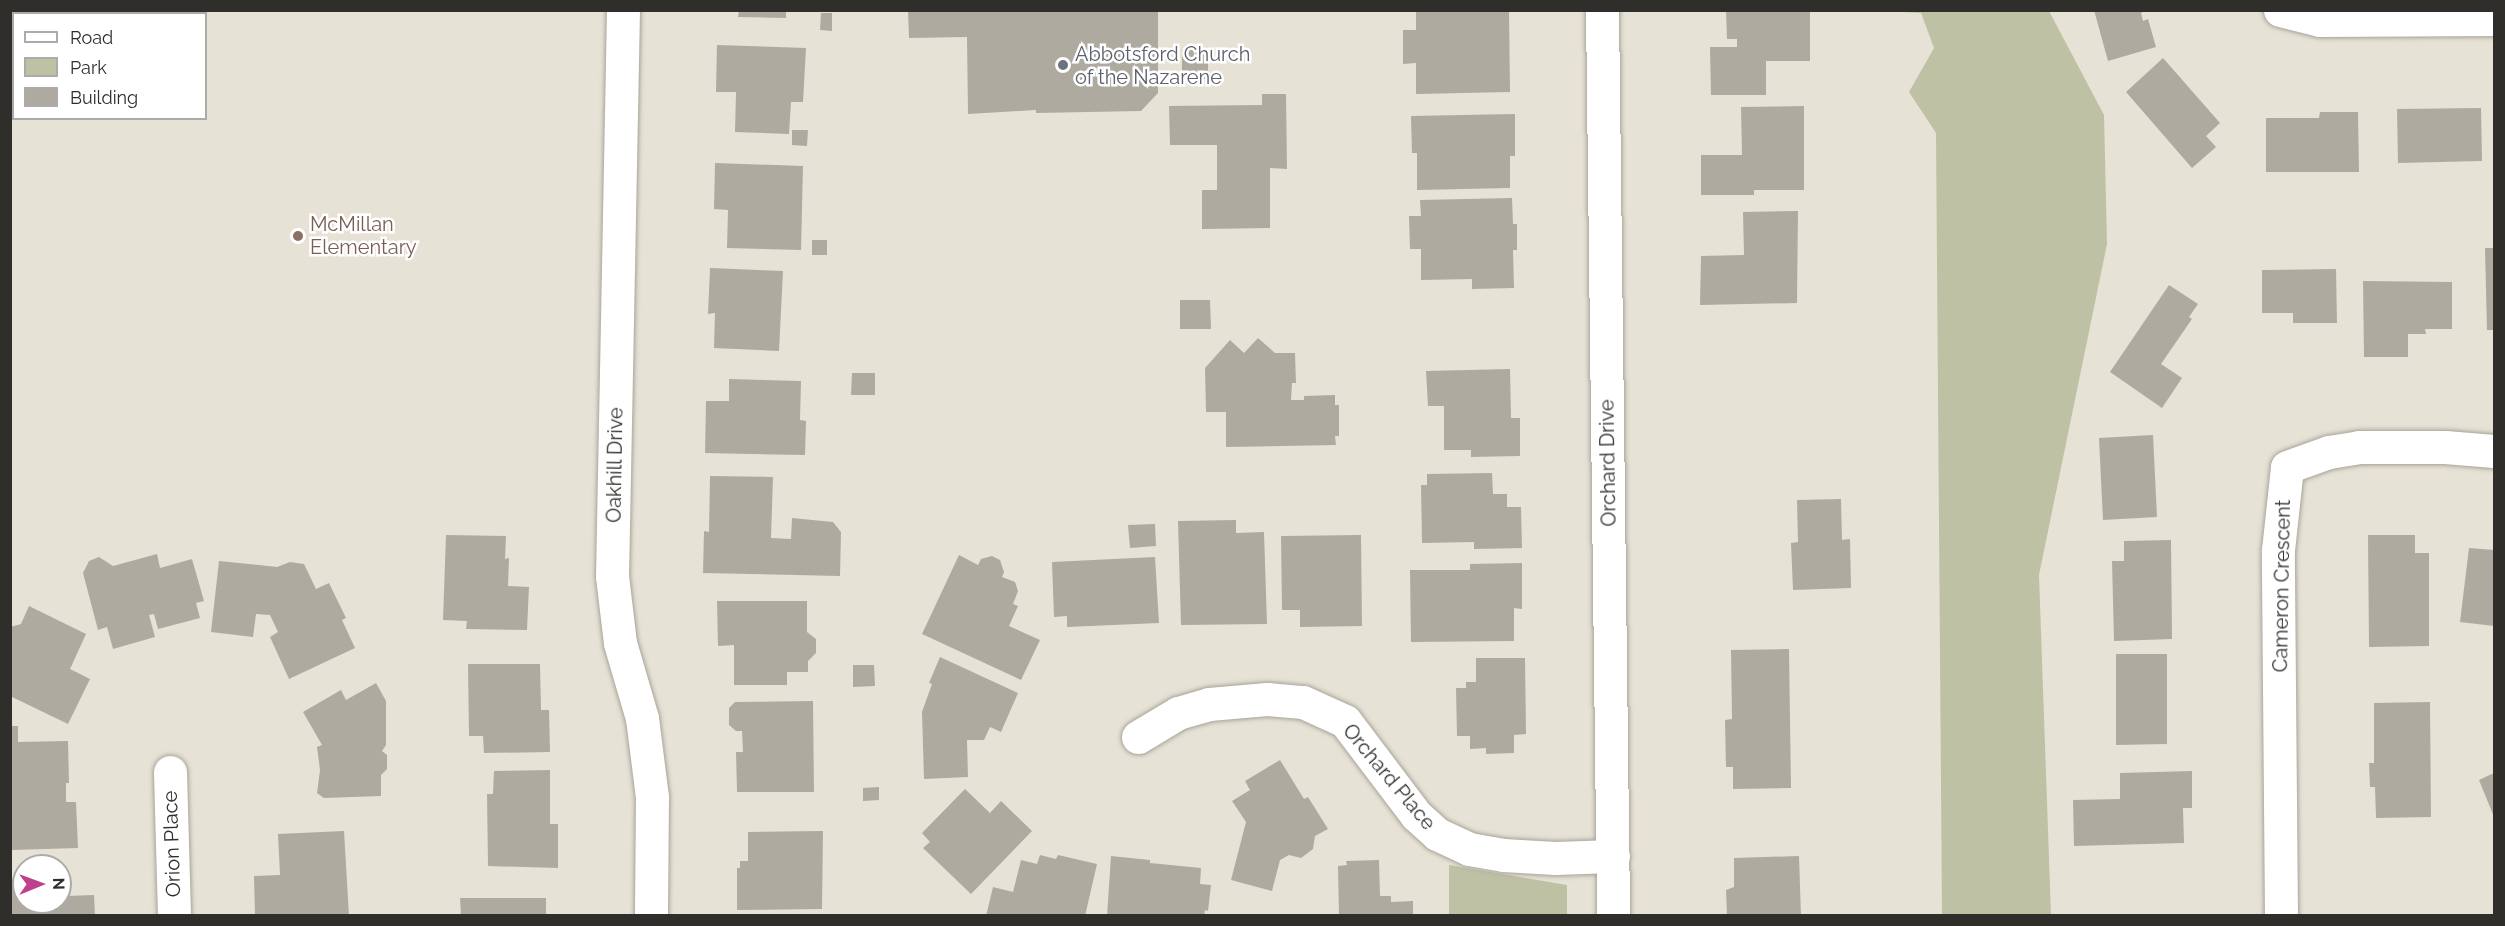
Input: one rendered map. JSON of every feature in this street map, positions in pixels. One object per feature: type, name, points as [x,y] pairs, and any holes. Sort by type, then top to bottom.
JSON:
[{"type":"street","name":"Oakhill Drive","points":[[623,10],[612,576],[620,643],[642,718],[652,797],[651,915]]},
{"type":"street","name":"Orchard Drive","points":[[1602,10],[1613,915]]},
{"type":"street","points":[[2280,10],[2320,20],[2494,19]]},
{"type":"street","name":"Cameron Crescent","points":[[2281,915],[2278,550],[2287,467],[2329,452],[2359,447],[2445,447],[2494,451]]},
{"type":"street","name":"Orchard Place","points":[[1138,738],[1178,713],[1209,704],[1267,699],[1303,702],[1345,721],[1416,815],[1437,834],[1469,849],[1503,855],[1555,858],[1613,856]]},
{"type":"street","name":"Orion Place","points":[[170,772],[174,915]]},
{"type":"green space","points":[[1883,11],[2049,11],[2104,115],[2107,244],[2039,575],[2051,915],[1942,915],[1936,133],[1909,92],[1934,48],[1921,13]]},
{"type":"green space","points":[[1449,865],[1567,885],[1567,915],[1449,915]]},
{"type":"building","points":[[739,10],[786,10],[786,18],[738,17]]},
{"type":"building","name":"Abbotsford Church of the Nazarene","points":[[908,10],[1158,10],[1158,93],[1141,111],[1036,113],[1036,110],[968,114],[967,37],[909,38]]},
{"type":"building","points":[[1726,10],[1810,10],[1810,61],[1766,61],[1766,95],[1711,95],[1710,47],[1737,47],[1737,39],[1727,39]]},
{"type":"building","points":[[2094,10],[2147,10],[2141,13],[2143,21],[2148,19],[2156,47],[2108,61]]},
{"type":"building","points":[[1509,11],[1510,92],[1416,94],[1416,63],[1403,64],[1403,30],[1416,30],[1416,12]]},
{"type":"building","points":[[821,13],[832,13],[832,31],[820,30]]},
{"type":"building","points":[[717,45],[806,48],[803,102],[791,102],[789,134],[735,132],[736,92],[716,92]]},
{"type":"building","points":[[1182,50],[1208,50],[1208,79],[1182,79]]},
{"type":"building","points":[[2163,58],[2220,123],[2206,136],[2216,147],[2192,168],[2126,92]]},
{"type":"building","points":[[1262,94],[1286,94],[1287,169],[1270,168],[1270,228],[1202,229],[1202,190],[1217,190],[1217,145],[1170,145],[1169,106],[1262,105]]},
{"type":"building","points":[[1804,106],[1804,190],[1754,190],[1754,195],[1701,195],[1701,155],[1742,155],[1741,107]]},
{"type":"building","points":[[2481,108],[2482,161],[2398,163],[2397,109]]},
{"type":"building","points":[[2320,112],[2358,112],[2359,172],[2266,172],[2266,118],[2319,118]]},
{"type":"building","points":[[1515,114],[1515,156],[1510,156],[1510,188],[1417,190],[1417,153],[1412,153],[1411,116]]},
{"type":"building","points":[[792,130],[808,130],[807,146],[792,145]]},
{"type":"building","points":[[715,163],[803,166],[801,250],[727,248],[728,210],[714,209]]},
{"type":"building","points":[[1512,198],[1513,224],[1517,224],[1517,250],[1513,250],[1514,288],[1472,289],[1472,279],[1421,280],[1421,249],[1410,249],[1409,216],[1421,216],[1420,200]]},
{"type":"building","points":[[1798,211],[1797,303],[1700,305],[1701,256],[1744,255],[1743,212]]},
{"type":"building","points":[[812,240],[827,240],[827,255],[812,255]]},
{"type":"building","points":[[2485,248],[2494,248],[2494,330],[2487,330]]},
{"type":"building","points":[[710,268],[783,271],[779,351],[714,348],[715,313],[708,314]]},
{"type":"building","points":[[2336,269],[2337,323],[2293,323],[2293,313],[2262,313],[2262,270]]},
{"type":"building","points":[[2363,281],[2452,282],[2452,329],[2425,329],[2426,334],[2408,334],[2408,357],[2364,357]]},
{"type":"building","points":[[2169,285],[2198,304],[2189,317],[2192,319],[2161,364],[2182,378],[2162,408],[2110,372]]},
{"type":"building","points":[[1180,300],[1210,300],[1211,329],[1180,329]]},
{"type":"building","points":[[1258,338],[1275,353],[1295,353],[1296,383],[1292,383],[1291,400],[1304,400],[1304,396],[1335,395],[1335,405],[1339,405],[1339,436],[1335,436],[1336,445],[1226,447],[1226,412],[1206,412],[1205,368],[1230,340],[1244,353]]},
{"type":"building","points":[[1510,369],[1511,418],[1520,418],[1520,456],[1471,457],[1471,450],[1444,450],[1444,406],[1428,406],[1426,371]]},
{"type":"building","points":[[852,373],[875,373],[875,395],[851,395]]},
{"type":"building","points":[[729,379],[801,381],[800,420],[806,421],[805,455],[705,453],[706,401],[729,401]]},
{"type":"building","points":[[2153,435],[2157,517],[2103,520],[2099,438]]},
{"type":"building","points":[[1492,473],[1493,494],[1507,494],[1507,507],[1521,507],[1522,548],[1474,549],[1474,542],[1422,543],[1421,485],[1427,485],[1427,474]]},
{"type":"building","points":[[710,476],[773,477],[771,538],[791,539],[792,518],[833,522],[841,532],[840,576],[703,573],[704,531],[709,532]]},
{"type":"building","points":[[1841,499],[1842,540],[1850,539],[1851,588],[1793,590],[1791,543],[1798,542],[1797,500]]},
{"type":"building","points":[[1236,520],[1236,533],[1264,532],[1267,624],[1181,625],[1178,521]]},
{"type":"building","points":[[1155,524],[1156,546],[1130,548],[1128,525]]},
{"type":"building","points":[[446,535],[506,536],[505,559],[509,558],[508,586],[529,587],[527,630],[466,629],[467,621],[443,620]]},
{"type":"building","points":[[1361,535],[1362,626],[1300,627],[1300,610],[1282,610],[1281,536]]},
{"type":"building","points":[[2368,535],[2415,535],[2415,553],[2429,553],[2429,646],[2369,647]]},
{"type":"building","points":[[2171,540],[2172,639],[2114,641],[2112,561],[2124,561],[2124,541]]},
{"type":"building","points":[[2469,548],[2494,550],[2494,626],[2460,622]]},
{"type":"building","points":[[157,554],[160,568],[192,559],[204,601],[196,603],[200,618],[158,629],[154,614],[149,615],[155,637],[113,649],[107,627],[98,630],[83,573],[89,561],[99,557],[113,566]]},
{"type":"building","points":[[959,555],[978,565],[981,559],[992,556],[1000,560],[1004,572],[1002,577],[1015,582],[1018,591],[1013,604],[1018,606],[1009,626],[1040,640],[1021,680],[922,634]]},
{"type":"building","points":[[1155,557],[1159,623],[1067,627],[1067,616],[1054,617],[1052,562]]},
{"type":"building","points":[[219,561],[277,567],[290,562],[304,564],[316,589],[329,583],[346,618],[342,620],[355,648],[289,679],[270,637],[278,632],[270,615],[256,614],[253,637],[211,632]]},
{"type":"building","points":[[1522,563],[1522,609],[1514,608],[1514,641],[1411,642],[1410,570],[1470,570],[1470,564]]},
{"type":"building","points":[[717,601],[807,601],[807,632],[816,639],[816,653],[808,661],[808,672],[787,672],[787,685],[734,685],[734,645],[718,646]]},
{"type":"building","points":[[29,606],[86,634],[70,669],[90,679],[68,724],[10,696],[10,627],[21,624]]},
{"type":"building","points":[[1789,649],[1791,788],[1733,789],[1733,767],[1726,767],[1725,720],[1732,719],[1731,650]]},
{"type":"building","points":[[2116,654],[2167,654],[2167,744],[2116,745]]},
{"type":"building","points":[[940,657],[1018,693],[1001,732],[990,727],[984,740],[967,740],[968,777],[924,779],[922,712],[932,684],[929,683]]},
{"type":"building","points":[[1476,658],[1525,658],[1526,734],[1514,735],[1514,753],[1486,754],[1486,748],[1470,749],[1470,736],[1457,736],[1456,688],[1466,688],[1466,682],[1476,682]]},
{"type":"building","points":[[468,664],[540,664],[541,710],[549,710],[550,752],[484,753],[483,736],[469,736]]},
{"type":"building","points":[[853,665],[874,665],[875,686],[853,687]]},
{"type":"building","points":[[376,683],[386,701],[386,745],[382,751],[387,755],[387,769],[381,775],[381,796],[324,798],[317,793],[320,770],[317,747],[322,745],[303,712],[341,690],[346,700]]},
{"type":"building","points":[[813,701],[814,792],[737,792],[736,752],[743,752],[742,731],[736,731],[729,725],[729,708],[735,702]]},
{"type":"building","points":[[2430,702],[2431,817],[2376,818],[2375,787],[2370,787],[2369,763],[2374,763],[2374,703]]},
{"type":"building","points":[[10,726],[18,726],[18,742],[68,741],[69,783],[66,783],[66,802],[76,802],[78,848],[12,850]]},
{"type":"building","points":[[1280,760],[1304,799],[1308,797],[1328,829],[1315,836],[1313,849],[1301,858],[1289,855],[1280,860],[1272,891],[1231,880],[1246,822],[1232,801],[1250,790],[1245,781]]},
{"type":"building","points":[[550,770],[550,824],[558,824],[558,868],[488,866],[487,794],[493,794],[494,771]]},
{"type":"building","points":[[2192,771],[2192,808],[2183,808],[2184,843],[2074,846],[2073,800],[2120,799],[2120,773]]},
{"type":"building","points":[[2494,773],[2494,817],[2479,780]]},
{"type":"building","points":[[879,787],[879,800],[863,801],[863,788]]},
{"type":"building","points":[[965,789],[990,813],[1001,801],[1032,831],[971,894],[923,848],[930,842],[922,833]]},
{"type":"building","points":[[344,831],[349,916],[255,916],[254,876],[280,875],[278,834]]},
{"type":"building","points":[[823,831],[822,909],[737,910],[737,868],[740,868],[740,861],[748,861],[748,832]]},
{"type":"building","points":[[1040,855],[1056,859],[1058,855],[1097,864],[1085,916],[986,916],[993,887],[1013,892],[1021,860],[1037,864]]},
{"type":"building","points":[[1111,856],[1201,868],[1200,884],[1211,885],[1208,911],[1205,910],[1204,916],[1107,916]]},
{"type":"building","points":[[1799,856],[1801,916],[1727,916],[1726,890],[1734,887],[1734,858]]},
{"type":"building","points":[[1379,860],[1380,896],[1391,896],[1391,902],[1413,901],[1413,916],[1339,916],[1338,866],[1347,865],[1346,861]]},
{"type":"building","points":[[10,879],[12,879],[12,914],[72,914],[72,896],[94,895],[95,916],[10,916]]},
{"type":"building","points":[[460,898],[546,898],[546,916],[461,916]]},
{"type":"place","name":"Abbotsford Church of the Nazarene","points":[[1063,65]]},
{"type":"place","name":"McMillan Elementary","points":[[298,236]]}]
